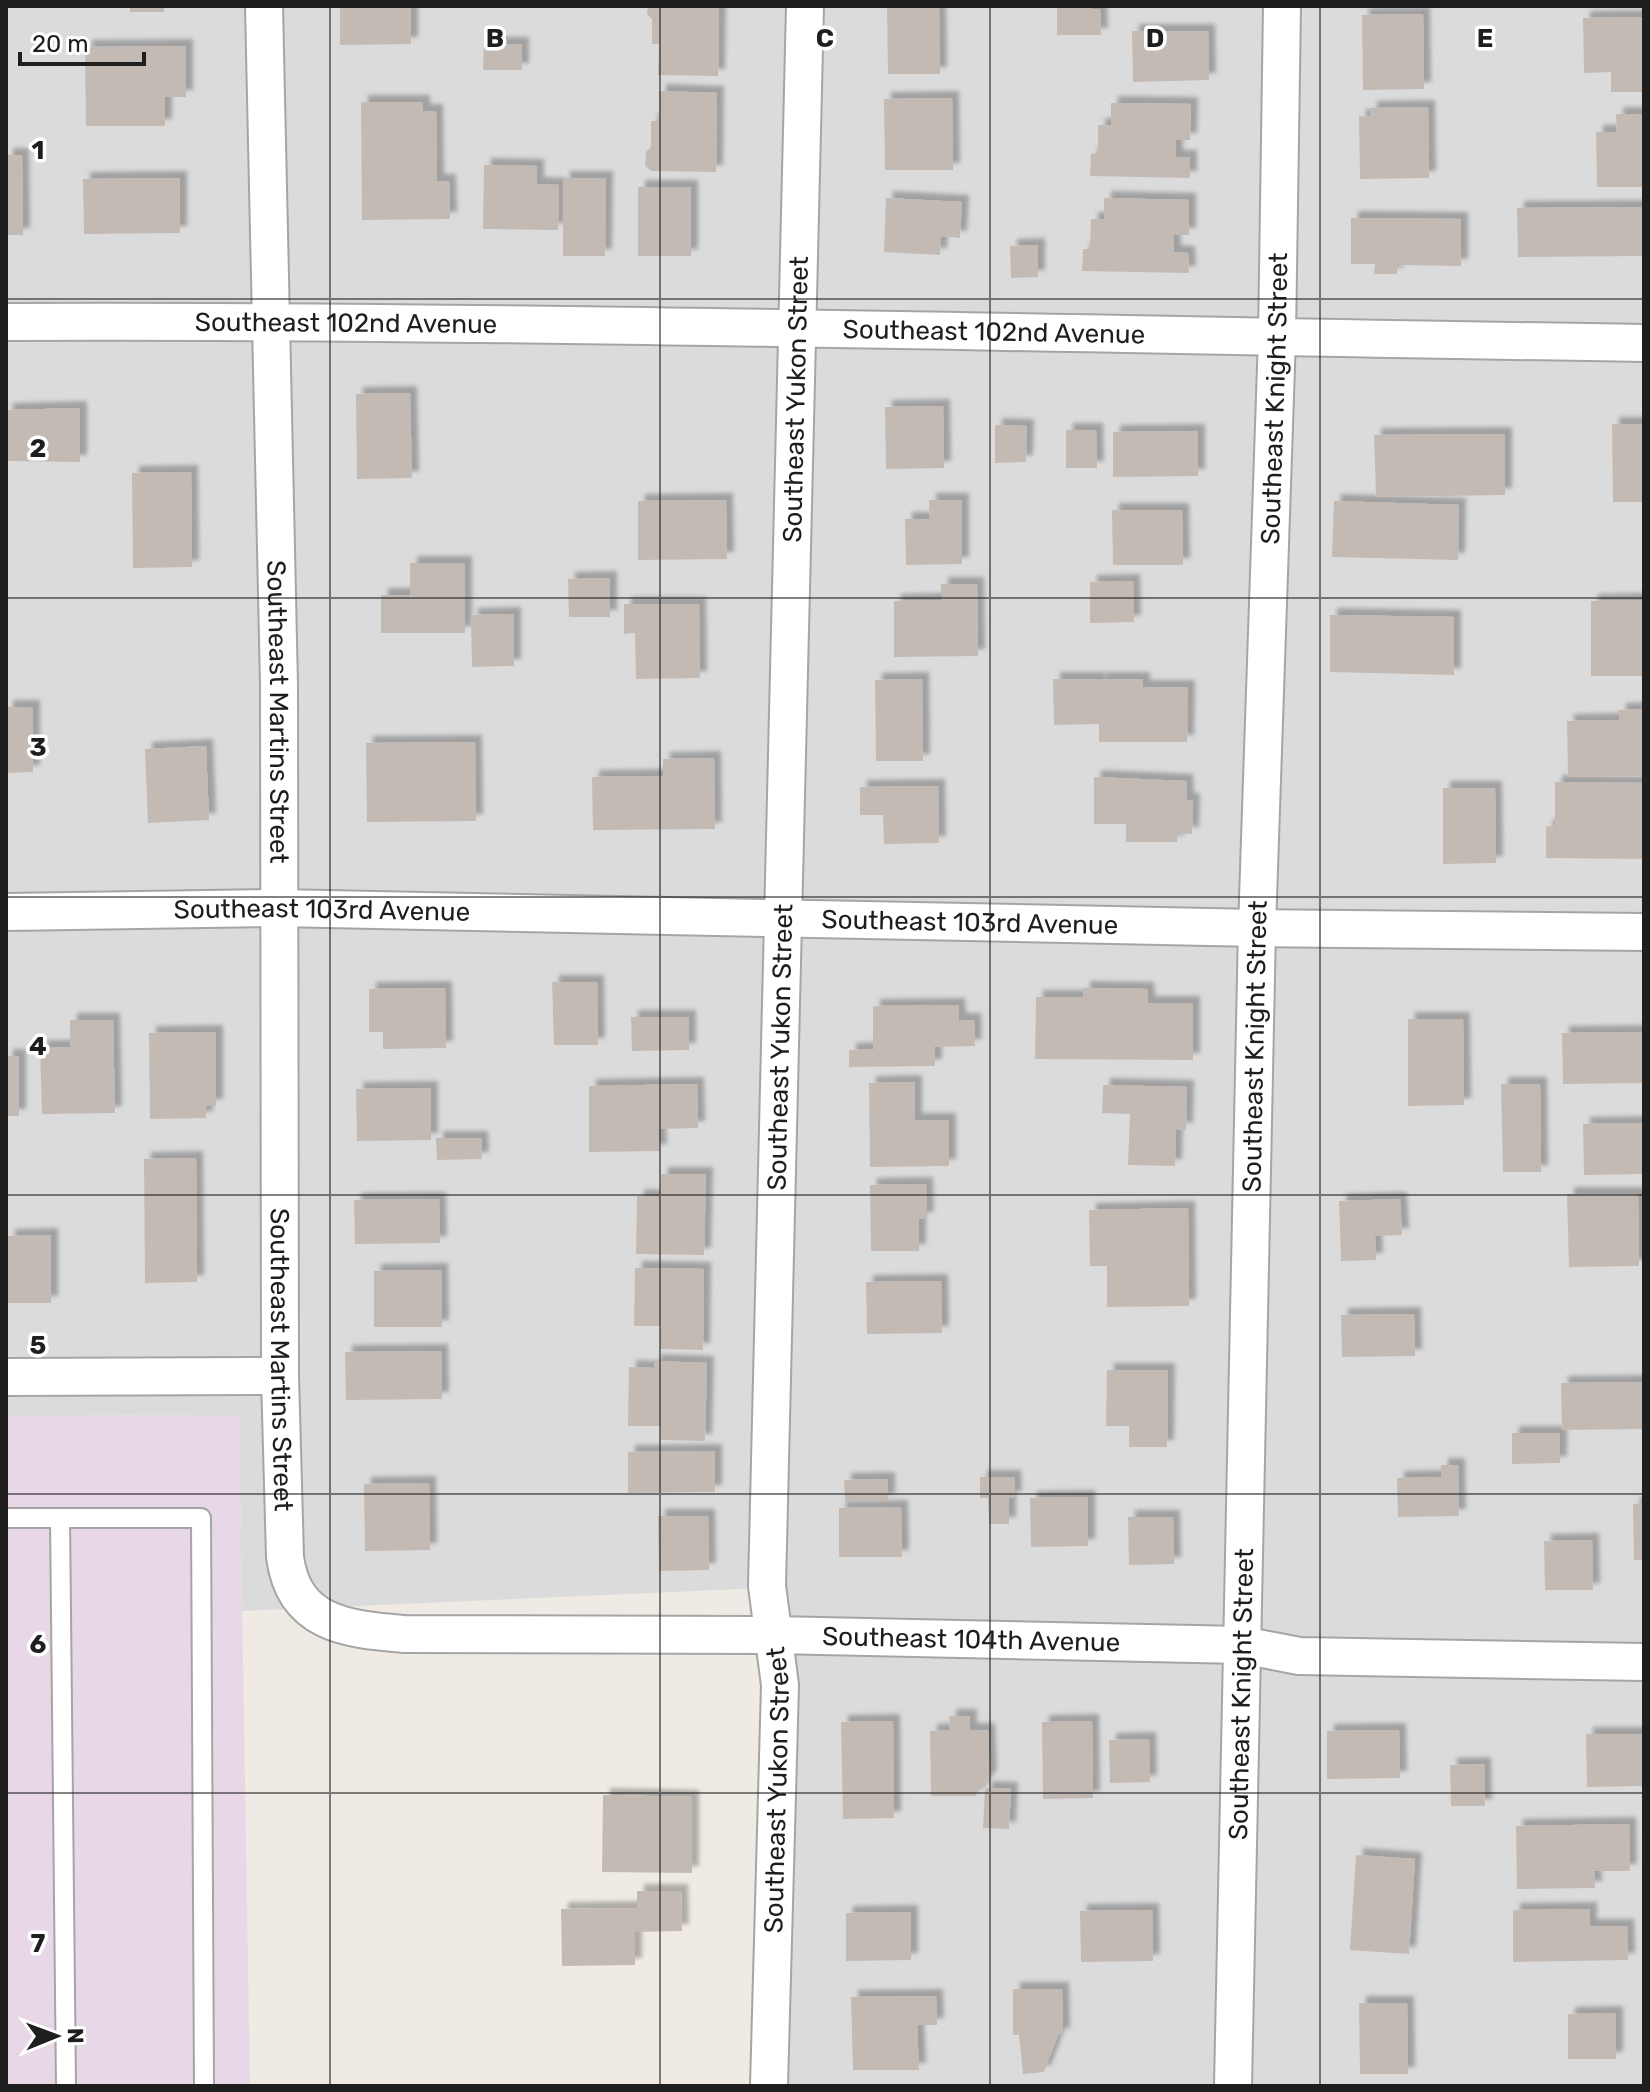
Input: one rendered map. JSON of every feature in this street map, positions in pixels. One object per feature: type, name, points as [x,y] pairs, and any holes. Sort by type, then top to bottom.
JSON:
[{"type":"street","name":"Southeast Martins Street","points":[[264,6],[279,685],[280,1376],[285,1557],[294,1592],[305,1605]]},
{"type":"street","name":"Southeast Yukon Street","points":[[769,2086],[780,1685],[767,1586],[805,6]]},
{"type":"street","name":"Southeast Knight Street","points":[[1233,2086],[1257,928],[1277,337],[1282,6]]},
{"type":"street","name":"Southeast 102nd Avenue","points":[[6,322],[797,326],[1644,343]]},
{"type":"street","name":"Southeast 103rd Avenue","points":[[6,912],[278,908],[1257,928],[1644,932]]},
{"type":"street","points":[[6,1377],[280,1376]]},
{"type":"street","name":"Southeast 104th Avenue","points":[[305,1605],[328,1620],[367,1630],[404,1634],[774,1635],[1242,1645],[1299,1656],[1644,1662]]},
{"type":"lane","points":[[6,1518],[201,1518],[204,2086]]},
{"type":"lane","points":[[60,1518],[66,2086]]},
{"type":"shaded area","points":[[6,6],[1644,6],[1644,2086],[770,2086],[787,1587],[242,1611],[239,1415],[6,1416]]},
{"type":"shaded area","points":[[239,1415],[250,2086],[6,2086],[6,1416]]},
{"type":"building","points":[[130,6],[164,6],[164,12],[130,12]]},
{"type":"building","points":[[340,6],[411,6],[411,44],[340,45]]},
{"type":"building","points":[[648,6],[719,6],[718,76],[658,75],[659,44],[652,44],[652,19],[647,14]]},
{"type":"building","points":[[939,6],[940,74],[888,74],[887,7]]},
{"type":"building","points":[[1057,6],[1092,6],[1092,9],[1100,9],[1101,35],[1057,35]]},
{"type":"building","points":[[1423,14],[1424,89],[1363,90],[1362,15]]},
{"type":"building","points":[[1644,17],[1644,92],[1611,92],[1611,72],[1584,73],[1583,18]]},
{"type":"building","points":[[1132,31],[1208,31],[1209,80],[1133,82]]},
{"type":"building","points":[[484,44],[522,44],[522,70],[483,70]]},
{"type":"building","points":[[186,46],[186,97],[165,97],[165,126],[86,126],[85,47]]},
{"type":"building","points":[[659,91],[717,93],[716,172],[651,171],[645,165],[646,152],[651,147],[651,121],[659,121]]},
{"type":"building","points":[[952,98],[953,170],[885,170],[884,99]]},
{"type":"building","points":[[361,102],[423,102],[423,111],[436,111],[437,181],[449,181],[450,219],[362,220]]},
{"type":"building","points":[[1111,103],[1191,104],[1190,140],[1176,140],[1176,157],[1190,157],[1190,178],[1090,176],[1091,154],[1098,153],[1098,125],[1111,125]]},
{"type":"building","points":[[1428,107],[1429,178],[1360,179],[1359,116],[1370,117],[1370,108]]},
{"type":"building","points":[[1616,114],[1644,114],[1644,187],[1597,187],[1596,132],[1617,132]]},
{"type":"building","points":[[6,155],[22,155],[23,235],[6,235]]},
{"type":"building","points":[[484,165],[537,166],[537,184],[559,185],[558,230],[483,229]]},
{"type":"building","points":[[180,178],[180,233],[84,234],[83,179]]},
{"type":"building","points":[[563,178],[606,178],[605,256],[563,256]]},
{"type":"building","points":[[638,187],[691,187],[691,256],[638,256]]},
{"type":"building","points":[[886,198],[962,202],[960,238],[941,236],[940,255],[884,252]]},
{"type":"building","points":[[1104,198],[1189,200],[1189,235],[1174,235],[1174,252],[1188,253],[1189,273],[1082,271],[1083,249],[1090,249],[1091,219],[1104,219]]},
{"type":"building","points":[[1644,207],[1644,256],[1518,257],[1517,208]]},
{"type":"building","points":[[1351,218],[1461,219],[1461,266],[1397,265],[1397,274],[1374,274],[1375,264],[1351,264]]},
{"type":"building","points":[[1038,245],[1038,277],[1011,278],[1010,246]]},
{"type":"building","points":[[410,393],[412,478],[357,479],[356,394]]},
{"type":"building","points":[[943,406],[944,468],[886,469],[885,407]]},
{"type":"building","points":[[80,408],[80,462],[6,461],[6,410]]},
{"type":"building","points":[[1612,424],[1644,424],[1644,502],[1613,502]]},
{"type":"building","points":[[995,425],[1027,426],[1026,462],[995,463]]},
{"type":"building","points":[[1066,430],[1096,430],[1097,468],[1066,468]]},
{"type":"building","points":[[1198,431],[1198,476],[1113,477],[1113,432]]},
{"type":"building","points":[[1505,434],[1505,495],[1376,497],[1374,435]]},
{"type":"building","points":[[191,472],[192,567],[133,568],[132,473]]},
{"type":"building","points":[[726,500],[727,559],[638,560],[638,501]]},
{"type":"building","points":[[929,500],[962,500],[962,564],[906,565],[905,519],[930,519]]},
{"type":"building","points":[[1334,501],[1459,505],[1458,560],[1332,557]]},
{"type":"building","points":[[1112,510],[1182,510],[1183,565],[1113,565]]},
{"type":"building","points":[[410,563],[465,563],[465,633],[381,633],[381,595],[410,595]]},
{"type":"building","points":[[610,578],[610,617],[569,617],[568,579]]},
{"type":"building","points":[[1133,581],[1134,622],[1090,623],[1090,582]]},
{"type":"building","points":[[941,584],[977,584],[978,656],[894,657],[894,601],[941,600]]},
{"type":"building","points":[[1644,600],[1644,676],[1591,676],[1591,601]]},
{"type":"building","points":[[624,604],[699,604],[700,678],[636,679],[635,633],[624,634]]},
{"type":"building","points":[[514,614],[514,666],[472,667],[471,615]]},
{"type":"building","points":[[1330,615],[1454,617],[1454,675],[1330,672]]},
{"type":"building","points":[[922,679],[923,761],[876,761],[875,680]]},
{"type":"building","points":[[1053,679],[1098,679],[1098,714],[1099,679],[1143,679],[1143,687],[1188,687],[1187,742],[1099,742],[1099,724],[1054,725]]},
{"type":"building","points":[[6,707],[33,707],[33,772],[6,773]]},
{"type":"building","points":[[1644,709],[1644,776],[1568,777],[1567,721],[1619,720],[1619,710]]},
{"type":"building","points":[[475,742],[476,821],[367,822],[366,743]]},
{"type":"building","points":[[206,746],[209,820],[148,823],[145,749]]},
{"type":"building","points":[[714,758],[715,829],[593,830],[592,777],[663,776],[663,759]]},
{"type":"building","points":[[1094,777],[1186,781],[1187,800],[1193,800],[1192,834],[1178,833],[1177,842],[1126,842],[1126,824],[1094,824]]},
{"type":"building","points":[[1555,782],[1644,783],[1644,859],[1546,858],[1546,826],[1555,827]]},
{"type":"building","points":[[938,786],[939,843],[884,844],[883,815],[860,815],[860,787]]},
{"type":"building","points":[[1443,788],[1495,788],[1496,863],[1443,864]]},
{"type":"building","points":[[552,982],[597,982],[598,1045],[554,1045]]},
{"type":"building","points":[[445,988],[446,1048],[383,1049],[383,1032],[369,1032],[369,989]]},
{"type":"building","points":[[1083,988],[1147,989],[1148,1003],[1193,1003],[1193,1060],[1035,1059],[1036,997],[1083,997]]},
{"type":"building","points":[[958,1005],[959,1020],[974,1020],[975,1046],[935,1047],[935,1066],[849,1067],[849,1050],[873,1049],[873,1006]]},
{"type":"building","points":[[631,1017],[689,1017],[689,1050],[632,1051]]},
{"type":"building","points":[[1408,1019],[1463,1019],[1464,1105],[1408,1106]]},
{"type":"building","points":[[70,1020],[113,1020],[115,1113],[42,1114],[40,1047],[70,1047]]},
{"type":"building","points":[[216,1032],[216,1106],[206,1106],[206,1118],[150,1119],[149,1033]]},
{"type":"building","points":[[1644,1032],[1644,1083],[1563,1084],[1562,1033]]},
{"type":"building","points":[[6,1056],[19,1056],[19,1116],[6,1116]]},
{"type":"building","points":[[915,1082],[915,1120],[949,1120],[949,1166],[870,1167],[869,1083]]},
{"type":"building","points":[[697,1084],[698,1128],[659,1129],[660,1151],[589,1152],[589,1086]]},
{"type":"building","points":[[1501,1084],[1540,1084],[1541,1172],[1503,1172]]},
{"type":"building","points":[[1103,1085],[1187,1087],[1186,1130],[1176,1129],[1175,1166],[1128,1165],[1130,1114],[1102,1113]]},
{"type":"building","points":[[431,1088],[431,1140],[357,1141],[356,1089]]},
{"type":"building","points":[[1644,1123],[1644,1174],[1584,1175],[1583,1124]]},
{"type":"building","points":[[436,1138],[481,1138],[482,1159],[437,1160]]},
{"type":"building","points":[[196,1158],[197,1282],[145,1283],[144,1159]]},
{"type":"building","points":[[661,1174],[706,1174],[704,1255],[636,1254],[637,1196],[660,1197]]},
{"type":"building","points":[[926,1184],[927,1219],[919,1219],[919,1251],[871,1251],[870,1185]]},
{"type":"building","points":[[1567,1194],[1638,1194],[1639,1266],[1569,1267]]},
{"type":"building","points":[[439,1199],[440,1243],[355,1244],[354,1200]]},
{"type":"building","points":[[1400,1199],[1402,1235],[1375,1236],[1376,1260],[1341,1261],[1339,1201]]},
{"type":"building","points":[[1188,1208],[1189,1306],[1107,1307],[1107,1266],[1090,1266],[1089,1210]]},
{"type":"building","points":[[51,1235],[51,1303],[8,1303],[8,1236]]},
{"type":"building","points":[[635,1268],[704,1269],[703,1350],[660,1349],[660,1326],[634,1326]]},
{"type":"building","points":[[441,1270],[442,1327],[374,1327],[374,1271]]},
{"type":"building","points":[[941,1281],[942,1333],[867,1334],[866,1282]]},
{"type":"building","points":[[1414,1314],[1415,1356],[1342,1357],[1341,1315]]},
{"type":"building","points":[[441,1351],[442,1399],[346,1400],[345,1352]]},
{"type":"building","points":[[654,1361],[707,1363],[705,1441],[661,1440],[660,1426],[628,1426],[629,1367],[654,1368]]},
{"type":"building","points":[[1107,1370],[1168,1370],[1167,1447],[1129,1447],[1129,1426],[1106,1426]]},
{"type":"building","points":[[1644,1382],[1644,1429],[1562,1430],[1561,1383]]},
{"type":"building","points":[[1512,1433],[1560,1433],[1560,1463],[1512,1464]]},
{"type":"building","points":[[715,1451],[715,1492],[628,1493],[628,1452]]},
{"type":"building","points":[[1441,1465],[1458,1465],[1459,1516],[1398,1517],[1397,1478],[1441,1477]]},
{"type":"building","points":[[980,1477],[1014,1477],[1015,1498],[1009,1498],[1009,1524],[989,1524],[988,1498],[980,1498]]},
{"type":"building","points":[[888,1479],[888,1501],[845,1501],[844,1480]]},
{"type":"building","points":[[429,1483],[430,1550],[365,1551],[364,1484]]},
{"type":"building","points":[[1088,1497],[1088,1546],[1031,1547],[1030,1498]]},
{"type":"building","points":[[1633,1504],[1644,1504],[1644,1560],[1634,1560]]},
{"type":"building","points":[[901,1507],[902,1557],[839,1557],[839,1508]]},
{"type":"building","points":[[658,1516],[708,1516],[709,1570],[659,1571]]},
{"type":"building","points":[[1128,1517],[1173,1517],[1174,1564],[1129,1565]]},
{"type":"building","points":[[1592,1540],[1593,1590],[1545,1590],[1544,1541]]},
{"type":"building","points":[[949,1716],[970,1716],[970,1730],[988,1730],[990,1776],[975,1796],[931,1796],[930,1731],[950,1730]]},
{"type":"building","points":[[893,1721],[894,1818],[843,1819],[841,1722]]},
{"type":"building","points":[[1092,1721],[1093,1798],[1043,1799],[1042,1722]]},
{"type":"building","points":[[1399,1730],[1400,1778],[1327,1779],[1327,1731]]},
{"type":"building","points":[[1586,1734],[1644,1734],[1644,1786],[1587,1787]]},
{"type":"building","points":[[1149,1739],[1150,1782],[1110,1783],[1109,1740]]},
{"type":"building","points":[[1484,1764],[1485,1806],[1451,1806],[1450,1765]]},
{"type":"building","points":[[985,1788],[1011,1789],[1009,1829],[983,1828]]},
{"type":"building","points":[[603,1795],[692,1797],[692,1873],[602,1872]]},
{"type":"building","points":[[1629,1824],[1630,1871],[1594,1871],[1595,1888],[1517,1889],[1516,1826]]},
{"type":"building","points":[[1356,1855],[1415,1859],[1409,1954],[1350,1950]]},
{"type":"building","points":[[637,1891],[681,1891],[682,1931],[635,1932],[635,1965],[562,1966],[561,1909],[637,1908]]},
{"type":"building","points":[[1590,1909],[1590,1926],[1627,1926],[1628,1960],[1513,1962],[1513,1910]]},
{"type":"building","points":[[1152,1910],[1153,1961],[1081,1962],[1080,1911]]},
{"type":"building","points":[[911,1912],[911,1960],[846,1961],[846,1913]]},
{"type":"building","points":[[1013,1989],[1062,1989],[1063,2035],[1058,2035],[1044,2072],[1023,2074],[1019,2035],[1013,2035]]},
{"type":"building","points":[[936,1996],[937,2025],[917,2025],[919,2070],[853,2070],[851,1997]]},
{"type":"building","points":[[1359,2003],[1407,2003],[1408,2074],[1360,2074]]},
{"type":"building","points":[[1616,2013],[1616,2059],[1568,2059],[1568,2014]]}]
